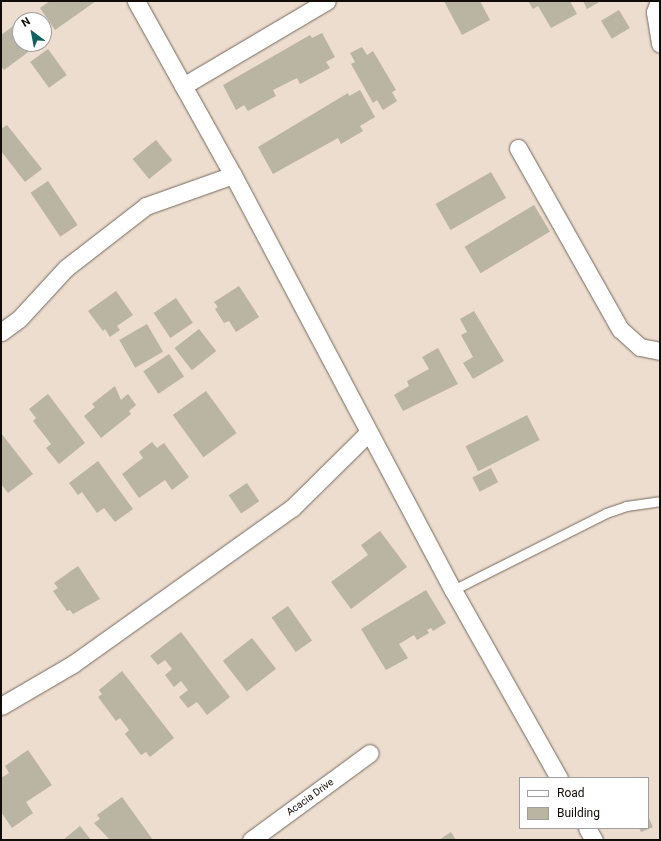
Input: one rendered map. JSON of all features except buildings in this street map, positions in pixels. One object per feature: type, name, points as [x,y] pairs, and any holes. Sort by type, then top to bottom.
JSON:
[{"type":"street","points":[[136,1],[233,175],[368,433],[453,590],[558,777]]},
{"type":"street","points":[[183,86],[327,1]]},
{"type":"street","points":[[659,1],[655,12],[660,44]]},
{"type":"street","points":[[518,148],[620,328],[640,347],[660,351]]},
{"type":"street","points":[[1,332],[19,319],[66,268],[146,206],[233,175]]},
{"type":"street","points":[[1,706],[72,664],[292,508],[368,433]]},
{"type":"street","name":"Acacia Drive","points":[[251,840],[370,753]]},
{"type":"street","points":[[588,829],[594,840]]},
{"type":"lane","points":[[453,590],[606,513],[626,506],[660,501]]}]
